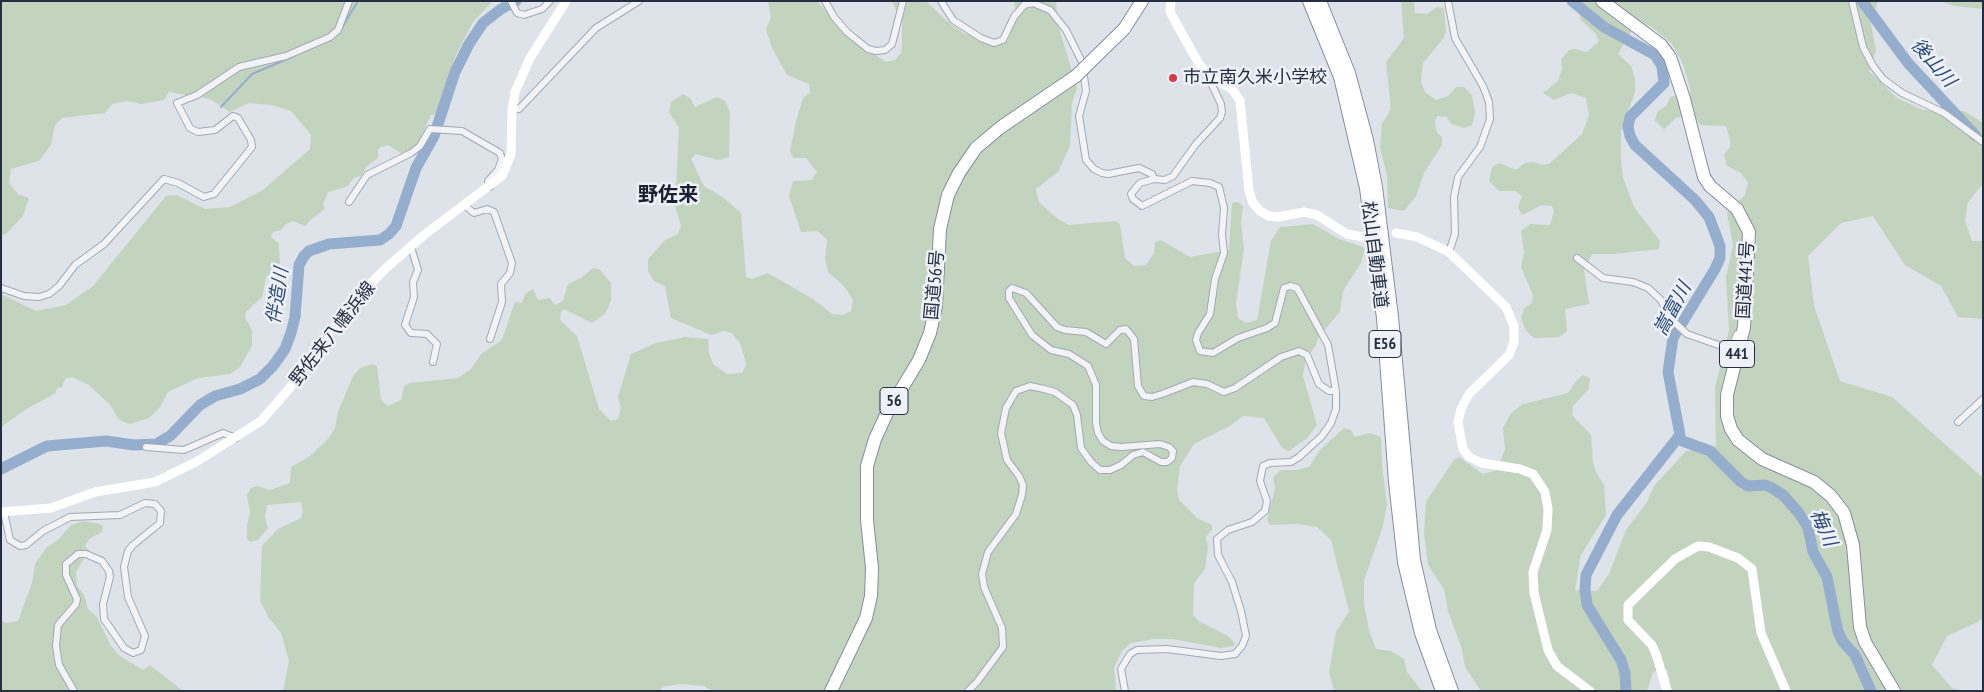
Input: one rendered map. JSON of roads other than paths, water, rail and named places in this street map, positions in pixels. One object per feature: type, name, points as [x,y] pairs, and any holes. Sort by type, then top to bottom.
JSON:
[{"type":"highway","name":"国道56号","points":[[831,691],[866,618],[871,596],[872,568],[867,520],[867,466],[875,439],[887,413],[919,360],[930,333],[936,306],[940,230],[948,195],[959,173],[976,148],[1001,127],[1076,76],[1124,29],[1142,1]]},
{"type":"highway","name":"松山自動車道","points":[[1309,1],[1340,77],[1366,188],[1383,318],[1395,482],[1404,562],[1421,633],[1442,691]]},
{"type":"highway","name":"松山自動車道","points":[[1320,1],[1349,74],[1369,149],[1392,318],[1414,560],[1430,630],[1452,691]]},
{"type":"highway","name":"国道441号","points":[[1602,1],[1661,45],[1670,57],[1682,92],[1704,177],[1710,186],[1737,209],[1744,218],[1749,232],[1750,245],[1744,327],[1727,395],[1727,416],[1731,429],[1738,440],[1762,459],[1814,482],[1831,496],[1844,513],[1853,546],[1860,626],[1865,642],[1894,691]]},
{"type":"street","points":[[1,288],[24,296],[40,298],[49,294],[60,286],[75,265],[108,240],[164,179],[178,183],[204,197],[214,194],[252,147],[251,140],[238,118],[233,116],[215,130],[198,132],[186,122],[177,103],[197,95],[239,67],[286,56],[330,37],[338,30],[349,1]]},
{"type":"street","points":[[511,1],[517,13],[524,15],[542,9],[550,1]]},
{"type":"street","name":"野佐来八幡浜線","points":[[3,512],[51,508],[95,492],[155,482],[196,462],[236,438],[273,409],[353,302],[411,247],[502,176],[509,162],[515,92],[530,58],[566,1]]},
{"type":"street","points":[[512,110],[520,109],[596,28],[639,1]]},
{"type":"street","points":[[825,1],[834,17],[847,32],[868,49],[876,51],[885,50],[892,44],[903,1]]},
{"type":"street","points":[[941,1],[953,20],[981,38],[994,43],[1004,40],[1014,17],[1024,5],[1033,3],[1050,10],[1066,30],[1082,62],[1086,91],[1079,116],[1086,160],[1094,169],[1108,174],[1139,168],[1152,174],[1154,179]]},
{"type":"street","points":[[1171,1],[1170,12],[1199,64],[1211,77],[1233,90],[1240,101],[1249,191],[1253,203],[1260,211],[1269,216],[1278,217],[1304,212],[1316,215],[1347,234],[1363,237]]},
{"type":"street","points":[[1448,1],[1455,38],[1483,86],[1489,102],[1490,119],[1480,147],[1458,177],[1454,197],[1455,234],[1449,252]]},
{"type":"street","points":[[1852,1],[1863,47],[1873,66],[1883,79],[1902,93],[1949,116],[1983,142]]},
{"type":"street","points":[[1124,691],[1121,669],[1130,654],[1137,650],[1167,649],[1221,656],[1235,654],[1242,646],[1246,636],[1241,611],[1232,582],[1218,555],[1217,539],[1228,530],[1252,522],[1265,511],[1267,501],[1260,481],[1263,466],[1270,463],[1290,462],[1322,436],[1331,423],[1336,409],[1336,391],[1328,345],[1302,294],[1297,288],[1290,286],[1284,288],[1274,323],[1238,338],[1214,353],[1200,351],[1196,340],[1198,333],[1210,314],[1214,280],[1224,253],[1222,193],[1219,186],[1192,180],[1142,206],[1136,204],[1132,194],[1135,187],[1145,181],[1154,179],[1165,180],[1172,176],[1205,133],[1220,118],[1221,104],[1212,85],[1211,77]]},
{"type":"street","points":[[349,202],[367,175],[412,153],[420,146],[430,129],[462,131],[500,153],[502,160],[498,170],[488,181],[490,187]]},
{"type":"street","points":[[464,206],[474,213],[487,208],[494,212],[512,263],[510,273],[501,284],[502,302],[490,339]]},
{"type":"street","points":[[1396,233],[1417,237],[1449,252],[1506,307],[1514,326],[1514,342],[1509,355],[1469,394],[1461,409],[1458,422],[1463,449],[1470,457],[1482,463],[1520,469],[1533,474],[1544,492],[1548,509],[1547,530],[1533,572],[1534,593],[1548,650],[1557,666],[1590,691]]},
{"type":"street","points":[[411,247],[418,270],[413,282],[414,297],[405,325],[411,333],[427,334],[437,344],[433,362]]},
{"type":"street","points":[[1577,258],[1603,278],[1633,282],[1648,288],[1661,300],[1672,320],[1687,334],[1727,348],[1732,346],[1738,330],[1744,327]]},
{"type":"street","points":[[968,691],[1003,647],[1002,628],[984,587],[982,574],[988,552],[1016,514],[1022,495],[1023,485],[1007,460],[1001,433],[1006,408],[1016,391],[1030,386],[1044,389],[1055,392],[1073,405],[1077,415],[1081,448],[1091,462],[1100,470],[1110,470],[1121,465],[1132,455],[1144,452],[1161,462],[1167,462],[1172,458],[1173,451],[1169,447],[1160,444],[1121,447],[1111,446],[1103,441],[1098,433],[1096,423],[1096,385],[1088,366],[1069,354],[1051,350],[1032,335],[1009,298],[1009,292],[1012,288],[1026,293],[1057,327],[1064,330],[1086,332],[1106,344],[1120,330],[1126,329],[1134,339],[1138,386],[1144,396],[1157,396],[1193,382],[1207,384],[1224,392],[1235,388],[1282,357],[1300,351],[1307,355],[1319,384],[1329,391],[1336,391]]},
{"type":"street","points":[[1958,422],[1983,399]]},
{"type":"street","points":[[146,447],[184,450],[223,433],[236,438]]},
{"type":"street","points":[[3,512],[10,540],[20,546],[26,545],[54,525],[77,516],[120,515],[146,503],[155,504],[161,511],[160,523],[128,551],[124,567],[128,597],[145,636],[141,650],[133,653],[124,648],[104,619],[103,604],[110,576],[102,561],[86,554],[78,554],[66,564],[66,575],[74,591],[76,604],[58,625],[56,646],[59,666],[74,691]]},
{"type":"street","points":[[1667,691],[1652,644],[1628,620],[1628,605],[1675,559],[1698,546],[1709,547],[1738,558],[1752,569],[1761,633],[1786,691]]},
{"type":"waterway","points":[[340,31],[358,1]]},
{"type":"waterway","name":"伴造川","points":[[1,469],[47,446],[106,441],[134,445],[156,444],[170,436],[200,405],[215,396],[240,389],[260,379],[273,366],[285,349],[291,333],[295,317],[299,265],[304,256],[309,251],[329,244],[380,240],[396,226],[416,168],[434,136],[455,72],[469,44],[483,23],[501,9],[516,1]]},
{"type":"waterway","name":"嵩富川","points":[[1572,1],[1604,27],[1655,55],[1662,66],[1664,83],[1630,117],[1628,127],[1630,136],[1635,145],[1695,200],[1709,217],[1720,246],[1720,258],[1715,269],[1673,338],[1668,372],[1680,435],[1617,515],[1586,575],[1587,605],[1621,660],[1625,673],[1626,691]]},
{"type":"waterway","name":"後山川","points":[[1862,1],[1908,63],[1976,136]]},
{"type":"waterway","points":[[221,107],[252,74],[292,57]]},
{"type":"waterway","name":"梅川","points":[[1677,439],[1710,451],[1741,482],[1748,486],[1765,485],[1772,488],[1783,495],[1798,512],[1808,527],[1813,552],[1827,577],[1838,632],[1843,642],[1855,655],[1871,691]]},
{"type":"place","name":"市立南久米小学校","points":[[1173,78]]},
{"type":"district","name":"野佐来","points":[[668,195]]}]
